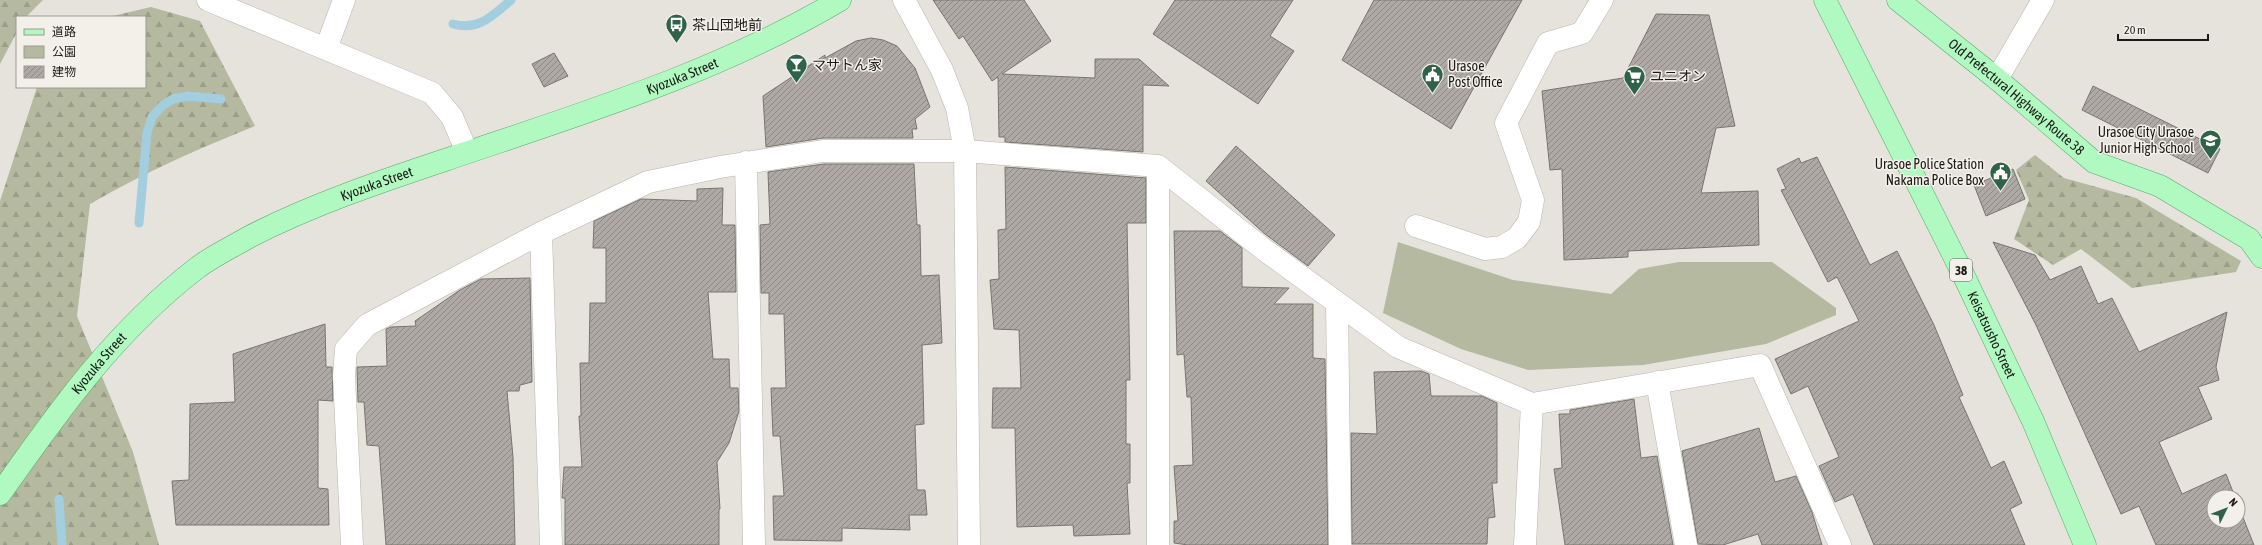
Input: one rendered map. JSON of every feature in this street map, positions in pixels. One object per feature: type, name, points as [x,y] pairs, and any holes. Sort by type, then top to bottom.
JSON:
[{"type":"main road","name":"Kyozuka Street","points":[[0,494],[59,410],[91,370],[136,319],[199,266],[227,249],[279,222],[381,181],[592,112],[755,47],[840,0]]},
{"type":"main road","name":"Keisatsusho Street","points":[[1825,0],[1962,272],[2033,421],[2085,545]]},
{"type":"main road","name":"Old Prefectural Highway Route 38","points":[[1898,0],[1997,79],[2094,162],[2160,186],[2249,240],[2262,257]]},
{"type":"street","points":[[208,0],[432,93],[452,117],[467,152]]},
{"type":"street","points":[[326,49],[344,0]]},
{"type":"street","points":[[904,0],[944,76],[957,108],[965,151],[969,545]]},
{"type":"street","points":[[1416,226],[1485,249],[1502,247],[1517,238],[1529,222],[1533,200],[1506,123],[1548,43],[1582,33],[1602,0]]},
{"type":"street","points":[[1997,79],[2043,0]]},
{"type":"street","points":[[352,545],[344,376],[346,349],[367,325],[542,233],[648,182],[746,162],[824,151],[965,151],[1158,166],[1262,248],[1398,347],[1532,404],[1760,365],[1840,545]]},
{"type":"street","points":[[746,162],[754,545]]},
{"type":"street","points":[[1158,166],[1158,545]]},
{"type":"street","points":[[542,233],[551,545]]},
{"type":"street","points":[[1337,303],[1340,545]]},
{"type":"street","points":[[1656,382],[1686,545]]},
{"type":"street","points":[[1525,545],[1532,404]]},
{"type":"green space","points":[[0,0],[43,0],[27,16],[16,16],[16,34],[0,64]]},
{"type":"green space","points":[[151,7],[200,21],[255,126],[171,162],[90,204],[77,316],[133,452],[159,545],[0,545],[0,201],[37,88],[146,88],[146,16],[112,16]]},
{"type":"green space","points":[[2035,155],[2064,178],[2136,198],[2241,261],[2236,272],[2132,288],[2081,249],[2053,265],[2014,239],[2029,200],[2016,170]]},
{"type":"green space","points":[[1398,242],[1513,280],[1611,294],[1639,269],[1679,262],[1772,262],[1836,308],[1836,315],[1766,344],[1643,365],[1528,370],[1461,349],[1383,313]]},
{"type":"building","points":[[933,0],[1024,0],[1051,41],[1002,74],[1095,78],[1095,59],[1139,59],[1169,86],[1143,85],[1143,152],[1005,142],[1005,137],[999,137],[998,77],[992,81],[963,36],[959,39]]},
{"type":"building","points":[[1175,0],[1293,0],[1270,36],[1294,51],[1258,104],[1153,34]]},
{"type":"building","name":"Urasoe Post Office","points":[[1374,0],[1522,0],[1451,129],[1342,60]]},
{"type":"building","points":[[1656,14],[1709,15],[1735,126],[1716,128],[1701,193],[1758,191],[1759,245],[1628,251],[1628,257],[1564,260],[1562,169],[1550,170],[1542,91],[1623,78]]},
{"type":"building","points":[[871,38],[883,40],[897,46],[915,68],[930,107],[915,119],[917,129],[912,129],[913,138],[823,138],[766,147],[763,96],[825,55],[825,58],[856,41]]},
{"type":"building","points":[[554,53],[568,76],[544,87],[532,64]]},
{"type":"building","points":[[2093,86],[2220,149],[2208,173],[2082,110]]},
{"type":"building","points":[[1236,146],[1335,235],[1308,266],[1265,234],[1206,181]]},
{"type":"building","points":[[1817,157],[1870,265],[1897,251],[1934,325],[1963,395],[1959,397],[1991,468],[2004,461],[2022,503],[2010,509],[2025,545],[1874,545],[1853,494],[1835,502],[1819,466],[1839,457],[1808,386],[1791,394],[1775,359],[1859,321],[1837,277],[1828,282],[1781,190],[1786,189],[1777,169],[1799,158],[1801,163]]},
{"type":"building","points":[[824,164],[914,164],[917,225],[920,225],[921,276],[939,275],[942,343],[922,345],[924,424],[915,425],[917,490],[925,490],[927,515],[909,515],[910,530],[842,528],[842,541],[774,540],[773,496],[784,496],[780,436],[773,436],[771,388],[786,388],[784,314],[769,314],[769,293],[761,293],[760,225],[770,224],[768,172]]},
{"type":"building","points":[[1005,167],[1146,178],[1146,223],[1127,223],[1130,380],[1126,380],[1126,444],[1130,444],[1130,483],[1127,483],[1130,534],[1074,536],[1073,525],[1017,527],[1015,428],[992,428],[993,388],[1021,388],[1019,330],[994,329],[990,280],[999,279],[998,230],[1006,229]]},
{"type":"building","name":"Urasoe Police Station Nakama Police Box","points":[[2013,169],[2025,199],[1986,216],[1974,185]]},
{"type":"building","points":[[723,188],[722,225],[735,225],[736,292],[708,292],[713,359],[729,359],[730,388],[738,388],[739,411],[729,443],[717,462],[720,509],[719,545],[565,545],[565,498],[562,498],[564,467],[582,467],[579,416],[581,416],[580,363],[589,363],[590,303],[606,303],[606,248],[593,248],[594,221],[641,199],[697,201],[697,189]]},
{"type":"building","points":[[1174,231],[1220,231],[1242,248],[1242,287],[1289,288],[1274,304],[1313,304],[1313,358],[1325,359],[1328,545],[1188,545],[1174,543],[1174,521],[1178,521],[1174,466],[1193,465],[1191,397],[1187,397],[1184,354],[1177,355]]},
{"type":"building","points":[[1993,242],[2035,255],[2050,280],[2081,266],[2098,304],[2112,298],[2139,352],[2227,312],[2216,367],[2219,380],[2198,387],[2212,419],[2159,442],[2182,494],[2226,474],[2232,489],[2206,489],[2206,529],[2246,529],[2246,525],[2254,545],[2156,545],[2139,506],[2121,514],[2036,325]]},
{"type":"building","points":[[530,278],[532,382],[520,385],[519,391],[507,391],[513,457],[515,545],[386,545],[379,446],[367,445],[364,402],[358,402],[357,367],[387,366],[386,329],[391,327],[416,326],[415,321],[460,290],[481,279]]},
{"type":"building","points":[[325,324],[326,367],[332,367],[333,401],[318,400],[318,488],[328,489],[329,525],[176,525],[172,481],[189,480],[190,404],[235,402],[233,354]]},
{"type":"building","points":[[1421,371],[1429,374],[1431,396],[1482,396],[1497,403],[1497,483],[1492,483],[1495,517],[1488,518],[1487,544],[1352,544],[1351,433],[1377,434],[1374,372]]},
{"type":"building","points":[[1634,399],[1641,458],[1657,456],[1673,545],[1565,545],[1554,469],[1562,468],[1559,414],[1570,414],[1570,410]]},
{"type":"building","points":[[1759,428],[1775,482],[1796,476],[1812,512],[1822,545],[1762,545],[1758,534],[1723,545],[1698,544],[1682,451]]},
{"type":"waterway","points":[[453,24],[462,26],[478,24],[485,21],[511,0]]},
{"type":"waterway","points":[[139,223],[147,133],[152,117],[162,106],[173,99],[188,96],[221,99]]},
{"type":"waterway","points":[[59,499],[62,545]]},
{"type":"place","name":"茶山団地前","points":[[677,44]]},
{"type":"place","name":"マサトん家","points":[[796,84]]},
{"type":"place","name":"Urasoe Post Office","points":[[1433,94]]},
{"type":"place","name":"ユニオン","points":[[1635,96]]},
{"type":"place","name":"Urasoe City Urasoe Junior High School","points":[[2210,160]]},
{"type":"place","name":"Urasoe Police Station Nakama Police Box","points":[[2000,192]]}]
